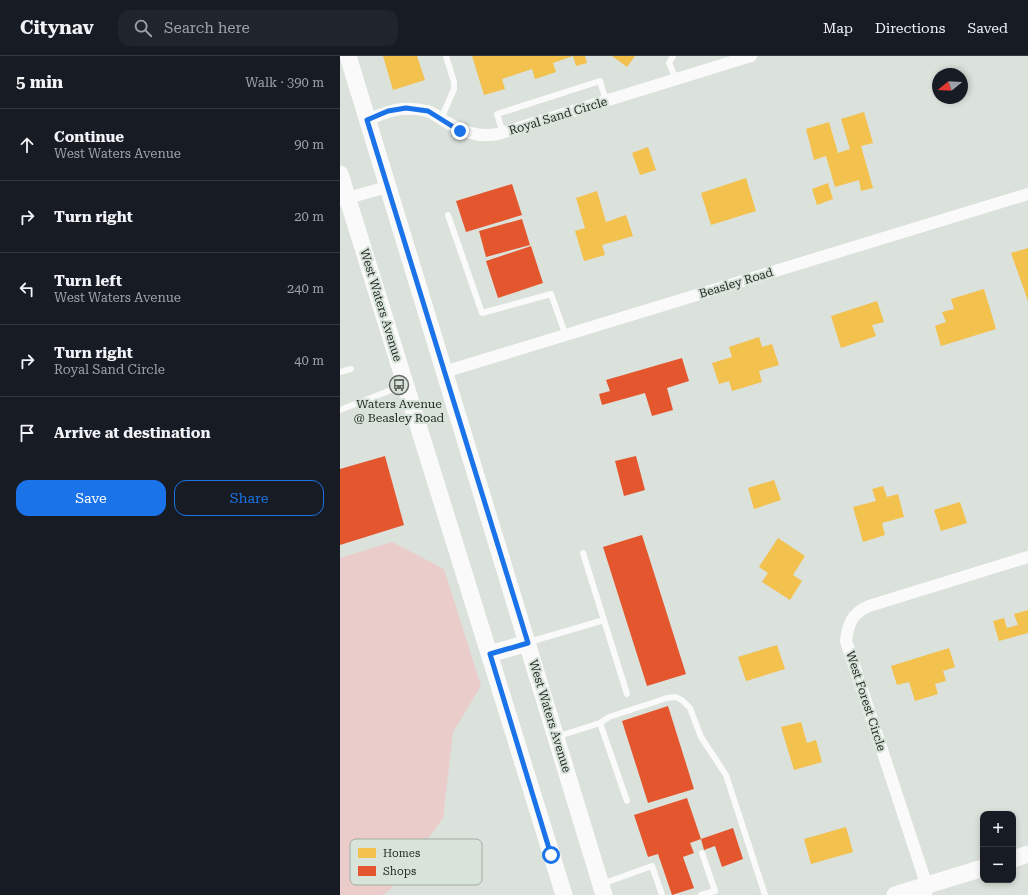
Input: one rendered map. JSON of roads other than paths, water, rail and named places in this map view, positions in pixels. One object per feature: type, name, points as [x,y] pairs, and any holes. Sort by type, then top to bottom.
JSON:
[{"type":"main road","name":"West Waters Avenue","points":[[348,56],[602,890]]},
{"type":"main road","name":"West Waters Avenue","points":[[340,174],[344,199],[406,385],[564,895]]},
{"type":"main road","points":[[490,654],[528,643]]},
{"type":"main road","points":[[1016,858],[1028,854]]},
{"type":"main road","points":[[895,895],[926,890],[980,869]]},
{"type":"street","name":"Royal Sand Circle","points":[[367,120],[388,111],[406,108],[428,111],[460,131],[487,136],[503,133],[751,56]]},
{"type":"street","points":[[344,199],[387,187]]},
{"type":"street","name":"Beasley Road","points":[[444,372],[1028,194]]},
{"type":"street","name":"West Forest Circle","points":[[926,890],[846,641],[848,627],[856,613],[869,606],[1028,556]]},
{"type":"lane","points":[[440,119],[454,89],[454,82],[446,56]]},
{"type":"lane","points":[[673,56],[669,63],[676,80]]},
{"type":"lane","points":[[503,133],[497,114],[600,82],[606,101]]},
{"type":"lane","points":[[448,215],[482,313],[551,294],[566,336]]},
{"type":"lane","points":[[340,372],[351,369]]},
{"type":"lane","points":[[340,410],[406,385]]},
{"type":"lane","points":[[583,553],[627,694]]},
{"type":"lane","points":[[528,643],[604,620]]},
{"type":"lane","points":[[556,737],[600,723],[609,717],[667,698],[676,697],[683,701],[690,708],[701,737],[726,775],[765,895]]},
{"type":"lane","points":[[600,723],[627,801]]},
{"type":"lane","points":[[700,895],[715,890],[702,853]]},
{"type":"lane","points":[[602,890],[652,866],[662,895]]},
{"type":"place","name":"Waters Avenue @ Beasley Road","points":[[399,385]]}]
